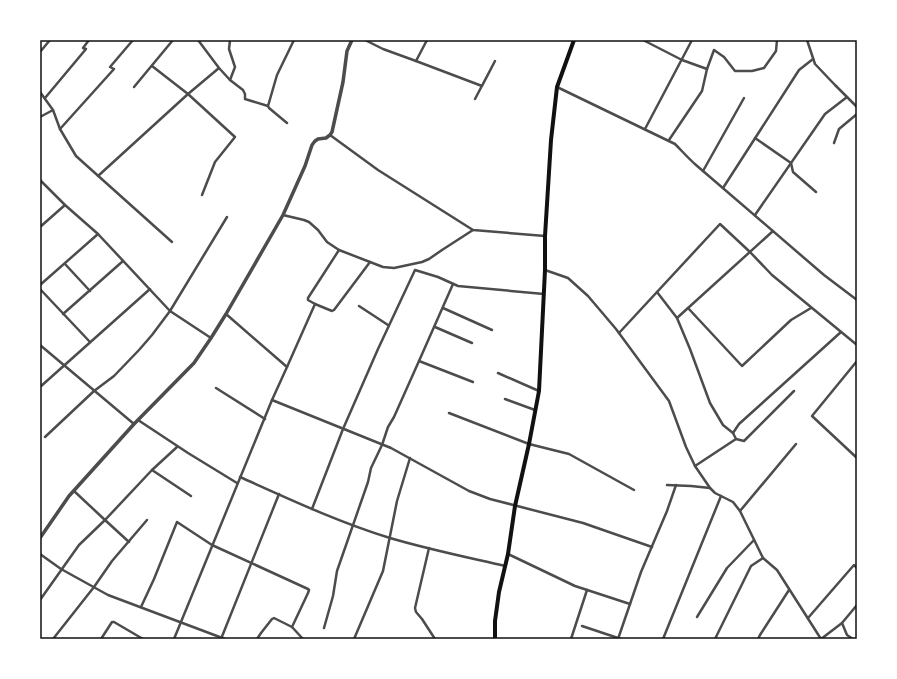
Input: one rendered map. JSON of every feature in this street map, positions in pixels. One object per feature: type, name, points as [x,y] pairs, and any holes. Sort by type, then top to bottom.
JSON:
[{"type":"main road","points":[[494,639],[499,592],[508,554],[515,506],[539,391],[545,270],[545,236],[551,140],[557,87],[574,40]]},
{"type":"street","points":[[40,52],[50,40]]},
{"type":"street","points":[[44,98],[86,50],[83,48],[89,40]]},
{"type":"street","points":[[60,129],[114,69],[110,67],[133,40]]},
{"type":"street","points":[[134,87],[173,40]]},
{"type":"street","points":[[198,40],[219,68],[230,80],[243,90],[245,99],[268,106],[287,123]]},
{"type":"street","points":[[230,40],[229,49],[235,67],[230,80]]},
{"type":"street","points":[[268,106],[277,74],[293,41],[289,40]]},
{"type":"street","points":[[40,538],[69,496],[134,424],[194,362],[211,338],[283,215],[312,144],[318,138],[326,138],[332,132],[343,82],[347,51],[352,40]]},
{"type":"street","points":[[365,40],[383,49],[431,66],[438,69],[474,83],[482,86],[495,61],[485,80],[481,86],[478,93],[474,99]]},
{"type":"street","points":[[416,61],[427,40]]},
{"type":"street","points":[[643,40],[682,60],[707,69]]},
{"type":"street","points":[[646,129],[692,40]]},
{"type":"street","points":[[668,140],[702,91],[707,69],[714,50],[724,57],[735,71],[752,71],[764,68],[776,51],[777,40]]},
{"type":"street","points":[[807,40],[815,64],[857,107]]},
{"type":"street","points":[[723,188],[798,70],[813,59]]},
{"type":"street","points":[[152,66],[188,94],[235,137],[215,162],[202,195]]},
{"type":"street","points":[[98,176],[188,94],[219,68]]},
{"type":"street","points":[[557,87],[675,144],[682,150],[687,158],[824,274],[857,300]]},
{"type":"street","points":[[40,92],[53,110],[60,129],[76,156],[172,242]]},
{"type":"street","points":[[755,215],[825,114],[847,97]]},
{"type":"street","points":[[703,171],[744,98]]},
{"type":"street","points":[[40,117],[53,110]]},
{"type":"street","points":[[834,143],[839,129],[857,114]]},
{"type":"street","points":[[330,135],[378,170],[473,230],[545,236]]},
{"type":"street","points":[[755,138],[791,163],[793,172],[816,192]]},
{"type":"street","points":[[40,180],[65,205],[98,234],[170,311],[211,338]]},
{"type":"street","points":[[40,226],[65,205]]},
{"type":"street","points":[[283,215],[309,222],[318,230],[327,242],[340,250],[383,267],[394,268],[429,260],[473,230]]},
{"type":"street","points":[[46,437],[94,391],[114,376],[152,335],[170,311],[227,217]]},
{"type":"street","points":[[619,334],[720,224],[772,275],[857,345]]},
{"type":"street","points":[[677,318],[773,231]]},
{"type":"street","points":[[40,285],[98,234]]},
{"type":"street","points":[[340,250],[308,298],[308,300],[315,304],[333,311],[370,262]]},
{"type":"street","points":[[63,314],[124,261]]},
{"type":"street","points":[[65,264],[90,291]]},
{"type":"street","points":[[312,509],[343,429],[388,325],[415,270],[438,277],[458,286],[544,294]]},
{"type":"street","points":[[545,270],[568,278],[588,296],[670,401],[686,447],[695,466],[714,493],[733,502],[740,511],[763,558],[777,570],[821,639],[842,623],[857,605]]},
{"type":"street","points":[[324,628],[333,596],[337,571],[368,482],[371,468],[382,445],[388,427],[394,417],[454,284]]},
{"type":"street","points":[[40,289],[90,342]]},
{"type":"street","points":[[40,387],[150,289]]},
{"type":"street","points":[[657,292],[677,318],[710,403],[723,425],[733,433],[736,439]]},
{"type":"street","points":[[174,639],[272,400],[315,304]]},
{"type":"street","points":[[359,306],[388,325]]},
{"type":"street","points":[[443,308],[492,330]]},
{"type":"street","points":[[688,308],[742,366],[791,320],[811,308]]},
{"type":"street","points":[[226,314],[287,367]]},
{"type":"street","points":[[435,327],[472,343]]},
{"type":"street","points":[[733,433],[739,424],[841,332]]},
{"type":"street","points":[[40,346],[134,424]]},
{"type":"street","points":[[419,361],[473,382]]},
{"type":"street","points":[[857,361],[812,416],[857,458]]},
{"type":"street","points":[[498,373],[539,391]]},
{"type":"street","points":[[216,388],[265,419]]},
{"type":"street","points":[[695,466],[736,439],[744,441],[794,391]]},
{"type":"street","points":[[505,399],[536,410]]},
{"type":"street","points":[[272,400],[391,448],[469,490],[490,499],[583,523],[652,547]]},
{"type":"street","points":[[449,413],[529,444],[569,454],[634,490]]},
{"type":"street","points":[[138,420],[178,447],[238,483]]},
{"type":"street","points":[[740,511],[796,444]]},
{"type":"street","points":[[40,600],[79,545],[152,470],[178,447]]},
{"type":"street","points":[[354,639],[383,571],[397,501],[410,458]]},
{"type":"street","points":[[152,470],[191,496]]},
{"type":"street","points":[[240,477],[353,526],[390,538],[505,566]]},
{"type":"street","points":[[668,485],[710,488]]},
{"type":"street","points":[[582,626],[619,639],[641,572],[667,511],[676,485]]},
{"type":"street","points":[[74,491],[129,542]]},
{"type":"street","points":[[221,638],[279,494]]},
{"type":"street","points":[[663,639],[721,496]]},
{"type":"street","points":[[53,638],[94,587],[112,561],[148,520]]},
{"type":"street","points":[[141,607],[177,522],[212,545],[309,590],[292,627]]},
{"type":"street","points":[[698,617],[727,568],[754,540]]},
{"type":"street","points":[[429,548],[415,608],[416,612],[435,639]]},
{"type":"street","points":[[40,554],[61,569],[108,595],[225,639]]},
{"type":"street","points":[[508,554],[574,586],[630,604]]},
{"type":"street","points":[[715,639],[751,566],[763,558]]},
{"type":"street","points":[[808,618],[854,565],[857,568]]},
{"type":"street","points":[[571,639],[587,590]]},
{"type":"street","points":[[758,639],[789,590]]},
{"type":"street","points":[[257,639],[268,623],[274,618],[292,627],[303,639]]},
{"type":"street","points":[[103,638],[112,622],[114,622],[138,638],[143,639]]},
{"type":"street","points":[[842,623],[847,635],[853,639]]}]
